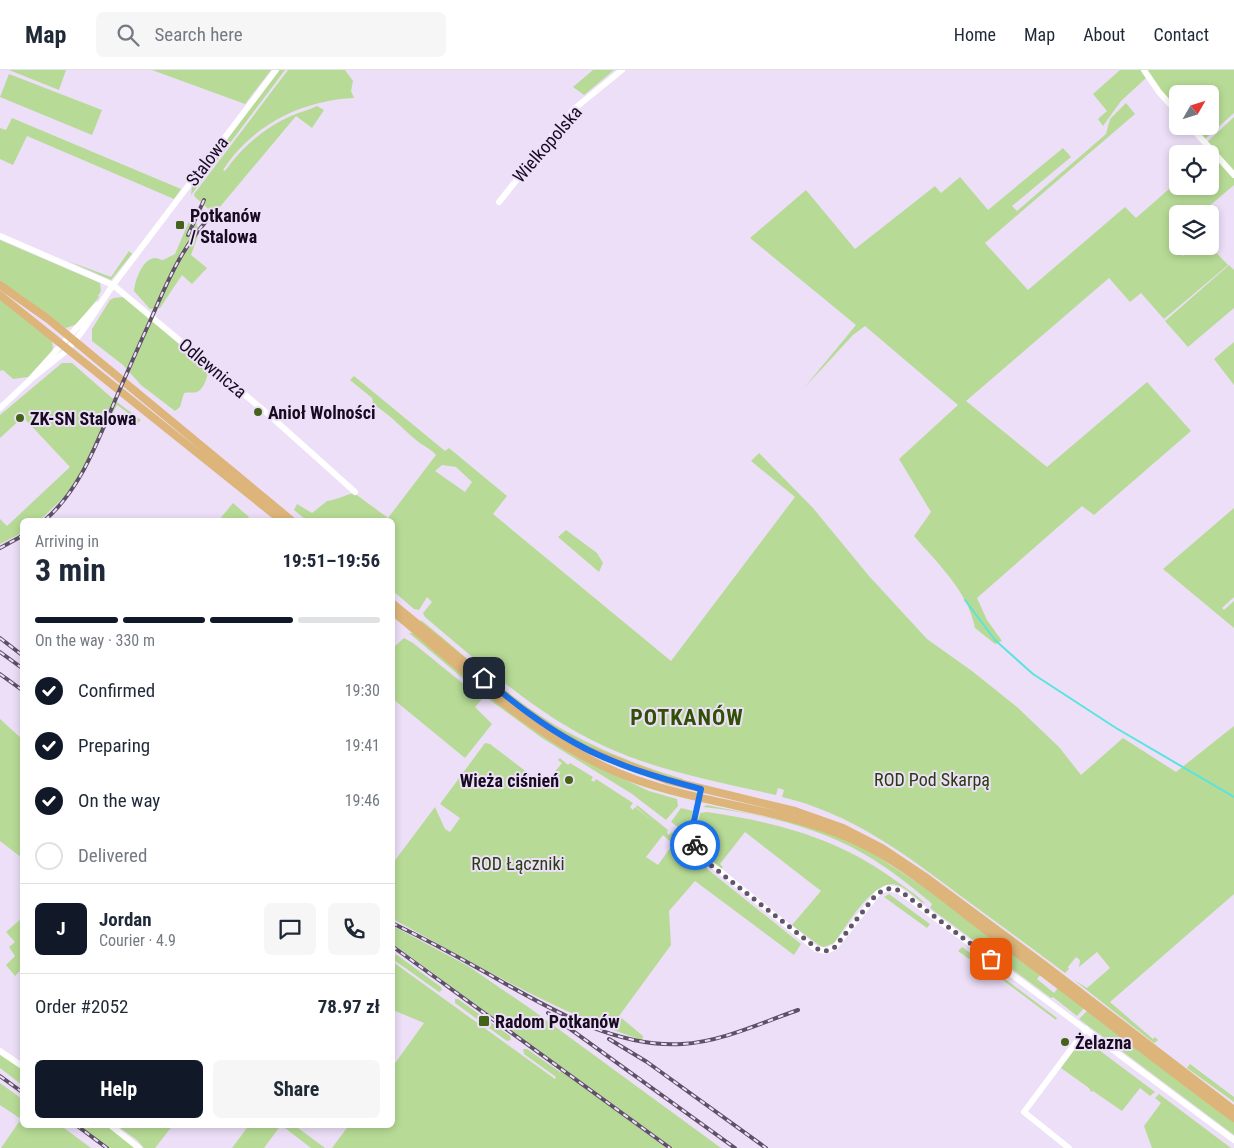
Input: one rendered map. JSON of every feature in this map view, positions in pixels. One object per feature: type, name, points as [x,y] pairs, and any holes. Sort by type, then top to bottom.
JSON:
[{"type":"main road","points":[[0,285],[31,306],[72,339],[277,508],[282,518]]},
{"type":"main road","points":[[0,295],[282,518]]},
{"type":"main road","points":[[395,605],[518,706],[566,738],[594,753],[643,772],[701,789],[795,811],[843,828],[882,848],[915,869],[1043,964],[1234,1110]]},
{"type":"main road","points":[[395,613],[510,708],[563,744],[620,774],[658,788],[817,825],[854,840],[885,856],[1048,976],[1234,1118]]},
{"type":"street","name":"Stalowa","points":[[0,408],[72,339],[276,70]]},
{"type":"street","name":"Wielkopolska","points":[[499,202],[574,109],[622,70]]},
{"type":"street","points":[[1144,70],[1169,103]]},
{"type":"street","points":[[1198,135],[1234,175]]},
{"type":"street","name":"Odlewnicza","points":[[0,236],[113,285],[287,431],[356,492]]},
{"type":"street","points":[[104,297],[122,292],[119,278]]},
{"type":"street","points":[[701,789],[692,832],[695,846],[700,855],[816,949],[826,951],[835,947],[875,896],[885,889],[896,889],[1234,1140]]},
{"type":"street","points":[[1069,1148],[1024,1112],[1086,1029]]},
{"type":"street","points":[[0,1051],[20,1065]]},
{"type":"street","points":[[114,1128],[140,1148]]},
{"type":"green space","points":[[9,70],[66,70],[59,90]]},
{"type":"green space","points":[[152,70],[271,70],[245,104]]},
{"type":"green space","points":[[279,70],[285,70],[191,195],[192,186]]},
{"type":"green space","points":[[288,70],[345,70],[353,81],[351,91],[354,98],[316,104],[297,110],[263,128],[248,140],[223,170],[225,171],[254,139],[272,126],[317,106],[324,110],[312,128],[296,116],[214,214],[194,194]]},
{"type":"green space","points":[[593,70],[614,70],[584,95],[573,87]]},
{"type":"green space","points":[[1120,70],[1143,70],[1146,78],[1121,101],[1103,126],[1098,119],[1107,111],[1093,94]]},
{"type":"green space","points":[[1147,70],[1234,70],[1234,113],[1219,126],[1219,85],[1169,85],[1169,100]]},
{"type":"green space","points":[[9,74],[102,110],[92,135],[0,97]]},
{"type":"green space","points":[[1126,103],[1135,114],[985,243],[1028,290],[1125,207],[1136,218],[1169,189],[1169,195],[1219,195],[1219,162],[1234,178],[1234,185],[1211,205],[1169,205],[1169,255],[1219,255],[1228,265],[1164,319],[1141,293],[1130,302],[1109,278],[966,401],[1047,467],[1147,382],[1191,431],[1094,515],[1082,506],[977,598],[987,620],[1002,641],[995,644],[975,628],[966,602],[959,590],[942,567],[914,536],[931,512],[899,459],[958,405],[865,326],[853,335],[804,388],[856,325],[750,238],[806,190],[855,249],[935,186],[941,193],[960,177],[988,210],[1063,148],[1071,157],[1012,206],[1017,211],[1106,134],[1110,119]]},
{"type":"green space","points":[[1234,117],[1234,173],[1219,157],[1219,145],[1208,145],[1206,143],[1215,135],[1219,135],[1219,131]]},
{"type":"green space","points":[[12,118],[181,189],[174,199],[27,136],[13,165],[0,159],[0,128],[6,130]]},
{"type":"green space","points":[[1201,135],[1209,135],[1205,139]]},
{"type":"green space","points":[[192,214],[194,214],[199,233],[191,255],[207,268],[192,284],[182,275],[160,308],[150,309],[134,291],[140,271],[150,259],[163,260],[175,254]]},
{"type":"green space","points":[[0,240],[100,283],[101,291],[99,297],[77,324],[66,328],[60,326],[21,295],[0,282]]},
{"type":"green space","points":[[129,251],[132,254],[111,280],[68,261],[111,277]]},
{"type":"green space","points":[[1229,265],[1234,270],[1234,308],[1188,347],[1165,321]]},
{"type":"green space","points":[[0,297],[51,338],[52,351],[28,377],[13,379],[3,370],[0,371]]},
{"type":"green space","points":[[123,297],[181,344],[208,370],[202,388],[197,392],[184,393],[180,407],[175,411],[141,385],[123,365],[92,341],[92,329],[110,300]]},
{"type":"green space","points":[[1234,342],[1234,385],[1214,359]]},
{"type":"green space","points":[[62,363],[72,363],[112,398],[115,398],[114,401],[117,400],[117,402],[141,420],[137,424],[132,416],[117,405],[74,484],[63,498],[42,518],[20,518],[20,534],[0,544],[0,519],[7,526],[70,467],[23,417],[0,438],[0,415]]},
{"type":"green space","name":"ROD Pod Skarpą","points":[[354,376],[445,451],[449,448],[507,496],[493,514],[671,661],[795,497],[751,461],[759,453],[813,508],[869,576],[927,639],[972,671],[1017,707],[1059,747],[1081,775],[1123,738],[1176,772],[1234,726],[1234,894],[1110,1002],[1153,1039],[1155,1037],[1158,1040],[1154,1043],[1074,980],[1087,988],[1110,968],[1097,952],[1079,967],[1080,960],[1076,957],[1065,973],[917,864],[853,824],[831,813],[782,797],[784,790],[778,788],[776,795],[688,775],[625,755],[579,733],[510,688],[425,617],[423,613],[432,602],[427,597],[419,610],[414,609],[395,593],[395,518],[388,518],[436,455],[373,404],[372,398],[350,380]],"holes":[[[442,465],[456,467],[472,482],[465,492],[435,471]]]},
{"type":"green space","points":[[354,493],[388,518],[304,518],[294,510],[297,504],[312,513],[327,501]]},
{"type":"green space","points":[[233,503],[249,517],[248,518],[221,518]]},
{"type":"green space","points":[[1234,508],[1234,597],[1222,608],[1224,610],[1234,601],[1234,628],[1163,569]]},
{"type":"green space","points":[[566,530],[597,553],[603,563],[599,572],[558,537]]},
{"type":"green space","points":[[421,620],[500,686],[550,722],[615,755],[683,779],[682,782],[582,744],[531,713],[422,624]]},
{"type":"green space","points":[[409,633],[414,633],[606,771],[649,791],[677,799],[678,806],[666,820],[632,794],[542,738],[479,692]]},
{"type":"green space","points":[[404,638],[413,643],[482,699],[475,707],[492,724],[465,758],[395,701],[395,646]]},
{"type":"green space","points":[[0,719],[20,737],[20,856],[0,841]]},
{"type":"green space","name":"ROD Łączniki","points":[[485,743],[490,744],[528,773],[542,787],[562,763],[558,760],[560,758],[568,765],[570,763],[593,777],[591,780],[594,782],[596,779],[633,803],[630,807],[633,810],[635,807],[655,823],[636,807],[637,805],[668,830],[667,833],[669,835],[672,832],[688,845],[693,855],[701,864],[801,944],[794,955],[695,881],[669,911],[671,945],[619,1016],[643,1036],[642,1040],[609,1029],[515,986],[395,920],[395,860],[435,807],[445,829],[450,832],[460,818],[440,804]],"holes":[[[663,835],[673,844],[658,865],[646,857]]]},
{"type":"green space","points":[[707,805],[811,826],[866,849],[921,885],[1041,974],[1037,979],[1054,993],[1058,988],[1084,1008],[1077,1016],[930,908],[932,904],[929,901],[897,876],[873,859],[846,844],[807,828],[786,822],[703,807]]},
{"type":"green space","points":[[681,808],[693,811],[689,829],[685,832],[671,822]]},
{"type":"green space","points":[[707,812],[783,827],[831,844],[877,868],[920,898],[925,904],[897,885],[879,888],[861,905],[834,943],[824,947],[820,946],[792,925],[821,891],[745,832],[720,864],[723,867],[721,869],[702,851],[699,845],[697,832],[700,813]]},
{"type":"green space","points":[[889,894],[930,924],[927,928],[884,897]]},
{"type":"green space","points":[[20,920],[20,971],[15,976],[6,965],[15,956],[9,947],[15,942],[6,932]]},
{"type":"green space","points":[[395,927],[468,966],[531,1009],[721,1148],[673,1148],[395,945]]},
{"type":"green space","points":[[962,947],[1057,1018],[1056,1020],[972,957],[969,959],[958,951]]},
{"type":"green space","points":[[395,955],[441,987],[442,990],[439,992],[395,961]]},
{"type":"green space","points":[[395,963],[555,1079],[556,1077],[524,1054],[523,1049],[527,1049],[560,1072],[562,1070],[666,1148],[332,1148],[347,1128],[395,1128],[395,1063],[424,1023],[395,1011]]},
{"type":"green space","points":[[455,999],[458,999],[510,1036],[511,1040],[507,1041],[455,1003]]},
{"type":"green space","points":[[1088,1010],[1234,1122],[1234,1135],[1079,1019]]},
{"type":"green space","points":[[1083,1038],[1155,1092],[1150,1096],[1140,1088],[1122,1111],[1093,1091],[1091,1092],[1089,1088],[1061,1068]]},
{"type":"green space","points":[[0,1054],[20,1068],[20,1083],[0,1068]]},
{"type":"green space","points":[[1190,1064],[1234,1097],[1234,1102],[1187,1068]]},
{"type":"green space","points":[[0,1083],[20,1098],[20,1118],[0,1105]]},
{"type":"green space","points":[[1159,1094],[1231,1148],[1152,1148],[1144,1126],[1161,1103],[1155,1098]]},
{"type":"green space","points":[[20,1120],[20,1128],[64,1128],[91,1148],[1,1148]]},
{"type":"green space","points":[[82,1128],[110,1128],[136,1148],[109,1148]]},
{"type":"green space","points":[[120,1128],[171,1128],[155,1148],[144,1148],[137,1140]]},
{"type":"green space","points":[[247,1128],[279,1128],[264,1148],[232,1148]]},
{"type":"green space","points":[[285,1128],[298,1128],[325,1148],[311,1148]]},
{"type":"waterway","points":[[965,600],[995,640],[1033,674],[1116,728],[1234,797]]},
{"type":"railway","points":[[188,235],[204,200]]},
{"type":"railway","points":[[47,518],[66,498],[82,473],[178,262],[194,236],[215,212]]},
{"type":"railway","points":[[0,548],[20,537]]},
{"type":"railway","points":[[0,638],[20,653]]},
{"type":"railway","points":[[0,652],[20,667]]},
{"type":"railway","points":[[0,674],[20,689]]},
{"type":"railway","points":[[395,925],[449,952],[553,1010],[603,1031],[629,1039],[655,1043],[682,1044],[711,1040],[798,1010]]},
{"type":"railway","points":[[395,948],[670,1148]]},
{"type":"railway","points":[[548,1013],[735,1148]]},
{"type":"railway","points":[[609,1039],[647,1062],[766,1148]]},
{"type":"railway","points":[[0,1076],[20,1091]]},
{"type":"railway","points":[[80,1128],[107,1148]]},
{"type":"way so far","points":[[695,845],[700,855],[708,863],[821,951],[831,950],[835,947],[875,896],[882,890],[892,888],[903,893],[991,959]]},
{"type":"place","name":"Potkanów / Stalowa","points":[[180,225]]},
{"type":"place","name":"Anioł Wolności","points":[[258,412]]},
{"type":"place","name":"ZK-SN Stalowa","points":[[20,418]]},
{"type":"place","name":"Wieża ciśnień","points":[[569,780]]},
{"type":"place","name":"Radom Potkanów","points":[[484,1021]]},
{"type":"place","name":"Żelazna","points":[[1065,1042]]},
{"type":"district","name":"POTKANÓW","points":[[687,717]]},
{"type":"route","points":[[484,678],[518,706],[580,746],[652,775],[701,789],[692,830],[692,838],[695,845]]}]
